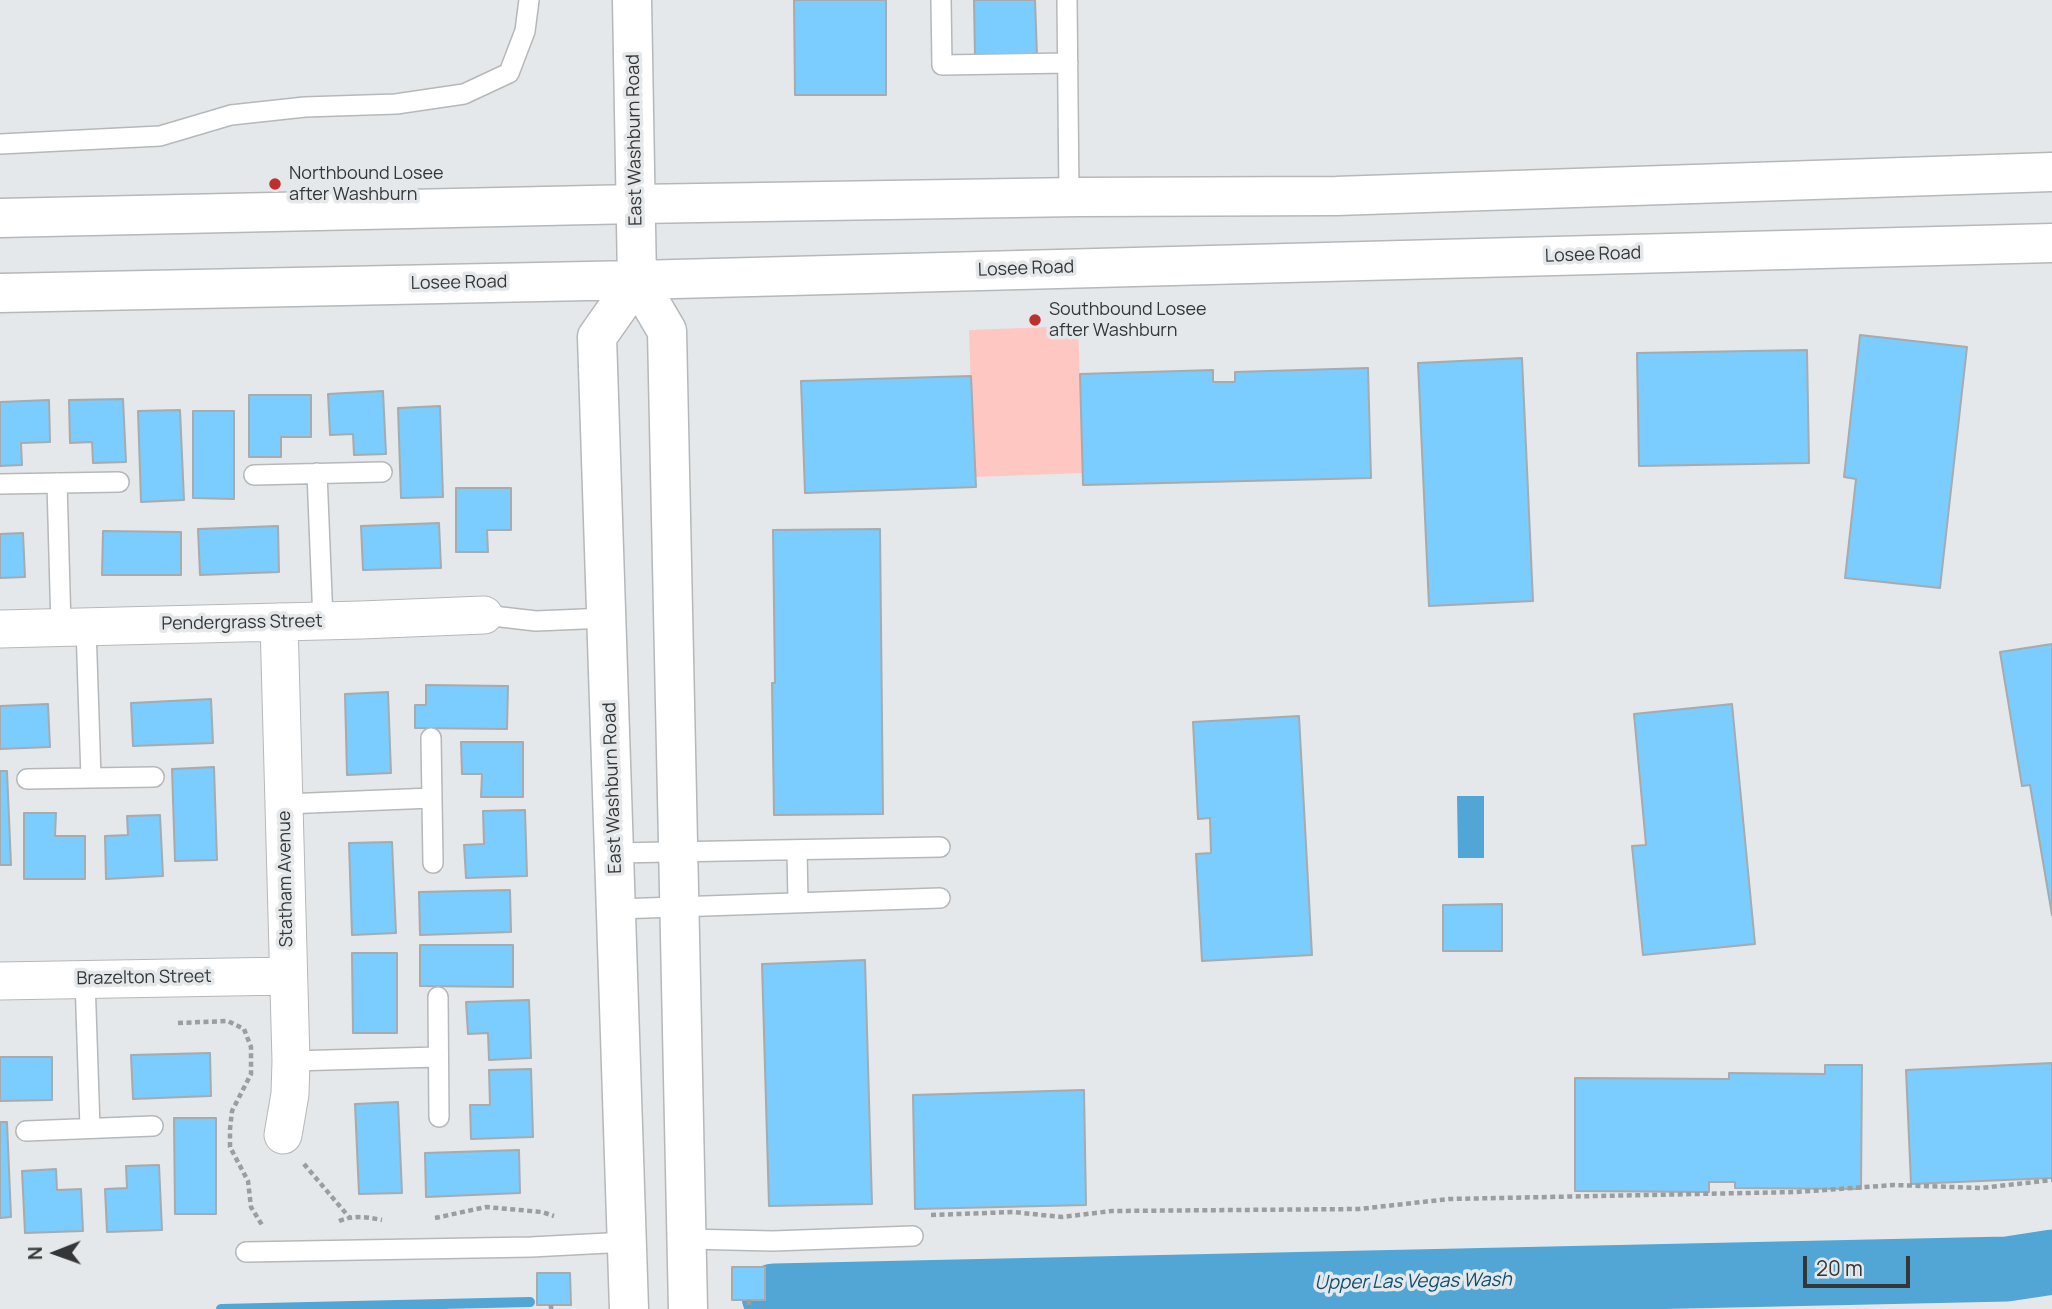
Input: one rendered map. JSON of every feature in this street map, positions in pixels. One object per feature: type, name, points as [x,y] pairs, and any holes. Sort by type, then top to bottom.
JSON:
[{"type":"main road","name":"East Washburn Road","points":[[632,0],[637,280],[667,331],[688,1309]]},
{"type":"main road","points":[[0,218],[636,204],[1350,195],[2052,172]]},
{"type":"main road","name":"Losee Road","points":[[0,293],[637,280],[2052,243]]},
{"type":"main road","name":"East Washburn Road","points":[[629,1309],[597,337],[637,280]]},
{"type":"street","name":"Pendergrass Street","points":[[0,629],[484,615]]},
{"type":"street","name":"Statham Avenue","points":[[279,622],[291,1061],[290,1094],[283,1135]]},
{"type":"street","name":"Brazelton Street","points":[[0,981],[288,976]]},
{"type":"lane","points":[[0,144],[160,136],[231,115],[305,107],[396,104],[464,94],[509,73],[525,31],[529,0]]},
{"type":"lane","points":[[941,0],[942,65],[1068,63]]},
{"type":"lane","points":[[1067,0],[1069,197]]},
{"type":"lane","points":[[254,475],[382,472]]},
{"type":"lane","points":[[317,473],[323,621]]},
{"type":"lane","points":[[0,484],[119,482]]},
{"type":"lane","points":[[57,483],[90,778]]},
{"type":"lane","points":[[484,615],[536,621],[607,618]]},
{"type":"lane","points":[[431,738],[433,863]]},
{"type":"lane","points":[[27,779],[154,776]]},
{"type":"lane","points":[[285,804],[432,799]]},
{"type":"lane","points":[[615,853],[940,847]]},
{"type":"lane","points":[[797,850],[797,903]]},
{"type":"lane","points":[[617,909],[940,898]]},
{"type":"lane","points":[[85,979],[90,1128]]},
{"type":"lane","points":[[438,997],[439,1118]]},
{"type":"lane","points":[[291,1061],[438,1057]]},
{"type":"lane","points":[[26,1131],[153,1126]]},
{"type":"lane","points":[[686,1239],[773,1241],[913,1236]]},
{"type":"lane","points":[[246,1252],[531,1247],[627,1242]]},
{"type":"path","points":[[178,1023],[228,1021],[244,1029],[251,1047],[251,1074],[232,1111],[230,1147],[248,1181],[251,1207],[260,1224],[267,1229]]},
{"type":"path","points":[[283,1135],[311,1174],[349,1217]]},
{"type":"path","points":[[921,1216],[1013,1212],[1062,1217],[1112,1211],[1359,1209],[1449,1199],[1796,1192],[1894,1185],[1981,1188],[2052,1180]]},
{"type":"path","points":[[433,1219],[486,1207],[542,1212],[566,1220]]},
{"type":"path","points":[[337,1222],[360,1216],[391,1221]]},
{"type":"path","points":[[749,1300],[749,1309]]},
{"type":"shaded area","points":[[1078,326],[1083,473],[974,477],[969,330]]},
{"type":"water","points":[[1457,796],[1484,796],[1484,858],[1458,858]]},
{"type":"building","points":[[794,0],[886,0],[886,95],[795,95]]},
{"type":"building","points":[[974,0],[1035,0],[1037,56],[975,58]]},
{"type":"building","points":[[1860,335],[1967,347],[1940,588],[1845,578],[1856,479],[1844,477]]},
{"type":"building","points":[[1807,350],[1809,463],[1639,466],[1637,353]]},
{"type":"building","points":[[1522,358],[1533,601],[1429,606],[1418,363]]},
{"type":"building","points":[[1368,368],[1371,478],[1083,485],[1080,374],[1213,370],[1213,382],[1235,382],[1235,372]]},
{"type":"building","points":[[971,376],[976,487],[805,493],[801,381]]},
{"type":"building","points":[[383,391],[386,454],[354,455],[353,434],[330,435],[328,394]]},
{"type":"building","points":[[249,395],[311,395],[311,437],[281,437],[281,457],[249,457]]},
{"type":"building","points":[[123,399],[126,462],[93,463],[92,442],[70,443],[69,400]]},
{"type":"building","points":[[49,400],[50,442],[21,443],[22,465],[0,466],[0,402]]},
{"type":"building","points":[[440,406],[443,497],[401,498],[398,408]]},
{"type":"building","points":[[180,410],[184,500],[141,502],[138,411]]},
{"type":"building","points":[[193,411],[234,411],[234,499],[193,498]]},
{"type":"building","points":[[456,488],[511,488],[511,530],[487,530],[488,552],[456,552]]},
{"type":"building","points":[[439,523],[441,568],[363,570],[361,526]]},
{"type":"building","points":[[278,526],[279,572],[200,575],[198,529]]},
{"type":"building","points":[[880,529],[883,814],[774,815],[773,530]]},
{"type":"building","points":[[103,531],[181,532],[181,575],[102,575]]},
{"type":"building","points":[[23,533],[25,577],[0,578],[0,534]]},
{"type":"building","points":[[2052,644],[2052,915],[2030,785],[2022,786],[2000,652]]},
{"type":"building","points":[[426,685],[508,686],[507,729],[415,728],[415,705],[426,705]]},
{"type":"building","points":[[388,692],[391,773],[347,775],[345,694]]},
{"type":"building","points":[[211,699],[213,743],[133,746],[131,703]]},
{"type":"building","points":[[48,704],[50,747],[0,749],[0,706]]},
{"type":"building","points":[[1732,704],[1755,944],[1643,955],[1632,846],[1646,845],[1634,714]]},
{"type":"building","points":[[1299,716],[1312,955],[1202,961],[1196,854],[1211,853],[1210,818],[1198,819],[1193,722]]},
{"type":"building","points":[[461,742],[523,742],[523,797],[481,797],[482,774],[462,774]]},
{"type":"building","points":[[214,767],[217,860],[175,861],[172,769]]},
{"type":"building","points":[[0,771],[7,771],[11,865],[0,865]]},
{"type":"building","points":[[525,810],[527,876],[466,878],[464,845],[484,844],[483,811]]},
{"type":"building","points":[[24,813],[56,813],[55,836],[85,836],[85,879],[24,879]]},
{"type":"building","points":[[160,815],[163,876],[106,879],[105,836],[128,835],[127,816]]},
{"type":"building","points":[[392,842],[396,933],[352,935],[349,843]]},
{"type":"building","points":[[510,890],[511,932],[420,935],[419,892]]},
{"type":"building","points":[[1502,904],[1502,951],[1443,951],[1443,905]]},
{"type":"building","points":[[420,945],[513,945],[513,987],[420,986]]},
{"type":"building","points":[[352,953],[397,953],[397,1033],[353,1033]]},
{"type":"building","points":[[865,960],[872,1204],[769,1206],[762,964]]},
{"type":"building","points":[[529,1000],[531,1058],[489,1060],[488,1033],[468,1034],[466,1002]]},
{"type":"building","points":[[210,1053],[211,1096],[133,1099],[131,1055]]},
{"type":"building","points":[[0,1057],[52,1057],[52,1100],[0,1101]]},
{"type":"building","points":[[2052,1063],[2052,1178],[1911,1184],[1906,1070]]},
{"type":"building","points":[[1825,1065],[1862,1065],[1861,1189],[1735,1188],[1735,1182],[1709,1182],[1709,1192],[1575,1191],[1575,1078],[1729,1079],[1729,1073],[1825,1074]]},
{"type":"building","points":[[531,1069],[533,1137],[471,1139],[470,1105],[490,1105],[489,1070]]},
{"type":"building","points":[[1084,1090],[1086,1205],[915,1209],[913,1095]]},
{"type":"building","points":[[398,1102],[402,1193],[359,1194],[355,1104]]},
{"type":"building","points":[[174,1118],[216,1118],[216,1214],[175,1214]]},
{"type":"building","points":[[0,1122],[7,1122],[11,1217],[0,1218]]},
{"type":"building","points":[[519,1150],[520,1193],[426,1197],[425,1153]]},
{"type":"building","points":[[159,1165],[162,1230],[107,1232],[105,1189],[127,1188],[126,1166]]},
{"type":"building","points":[[56,1169],[57,1190],[81,1189],[83,1231],[25,1233],[22,1171]]},
{"type":"building","points":[[732,1267],[765,1267],[765,1300],[732,1300]]},
{"type":"building","points":[[537,1273],[570,1273],[571,1305],[537,1305]]},
{"type":"waterway","name":"Upper Las Vegas Wash","points":[[774,1296],[2007,1269],[2052,1262]]},
{"type":"waterway","name":"Upper Las Vegas Wash","points":[[221,1309],[530,1302]]},
{"type":"place","name":"Northbound Losee after Washburn","points":[[275,184]]},
{"type":"place","name":"Southbound Losee after Washburn","points":[[1035,320]]}]
